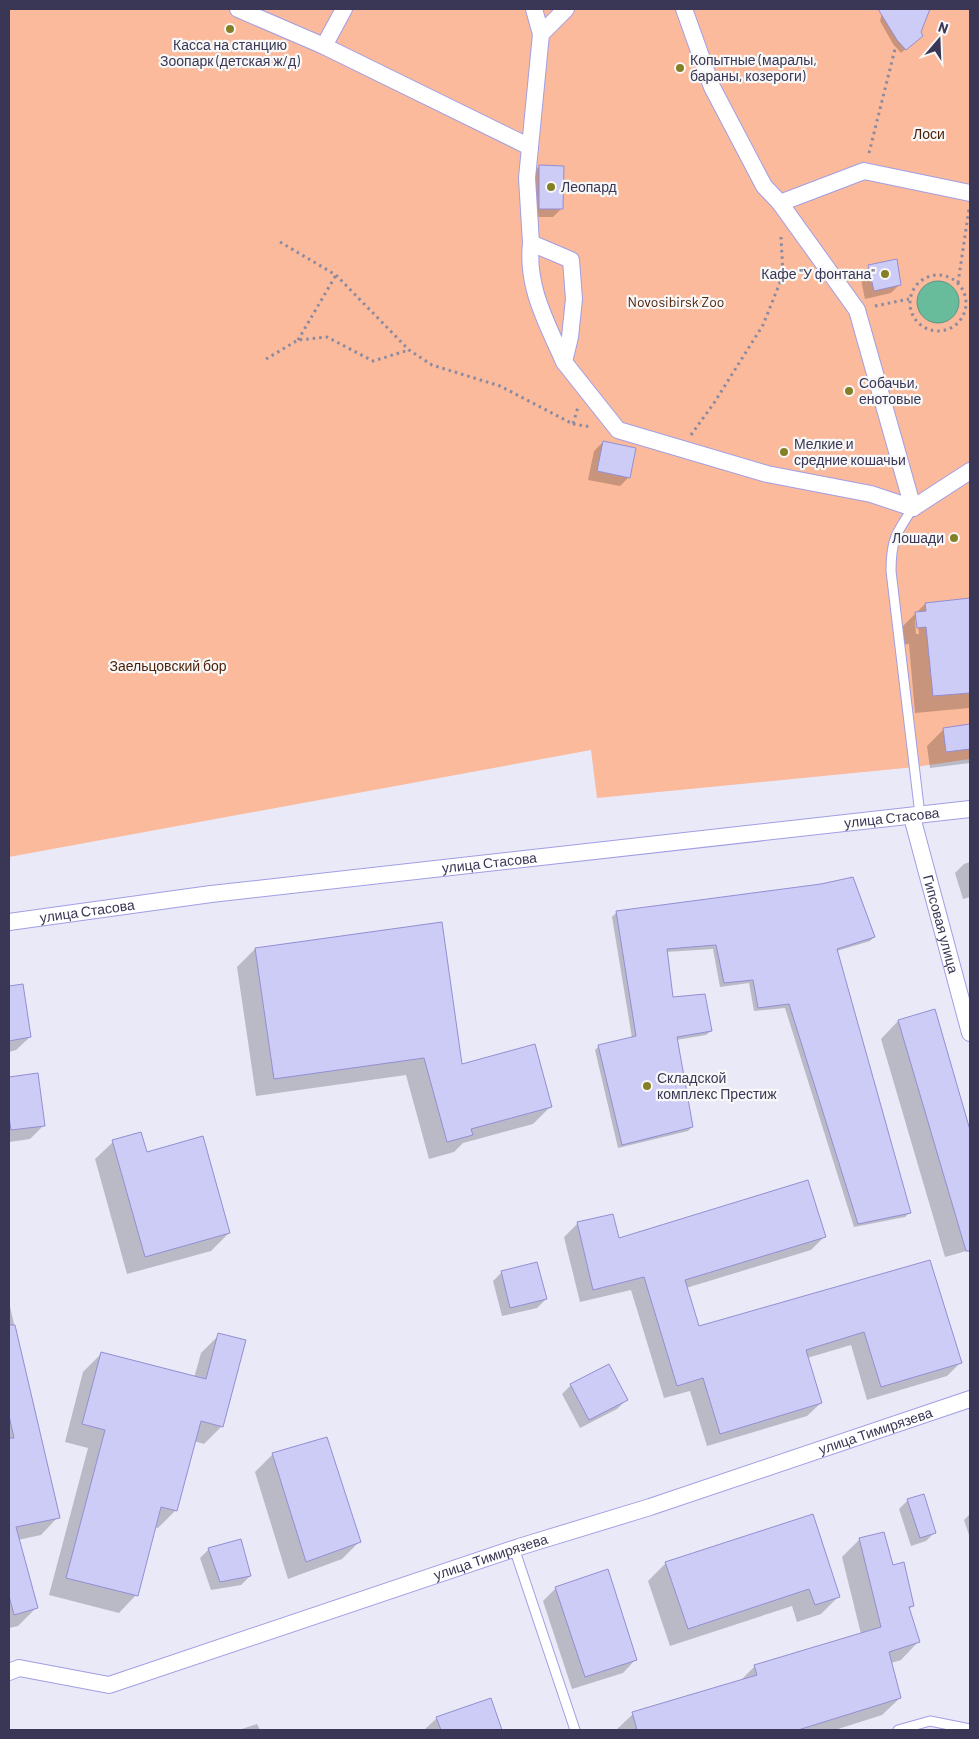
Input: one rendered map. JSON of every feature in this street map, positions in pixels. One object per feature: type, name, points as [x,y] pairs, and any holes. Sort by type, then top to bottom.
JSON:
[{"type":"street","points":[[238,9],[324,46],[530,147]]},
{"type":"street","points":[[324,46],[344,9]]},
{"type":"street","points":[[534,9],[541,34],[527,178],[531,244],[529,261],[535,295],[564,362],[618,430],[767,474],[870,494],[913,508]]},
{"type":"street","points":[[541,34],[566,9]]},
{"type":"street","points":[[684,9],[712,87],[764,186],[780,204],[857,310],[913,508]]},
{"type":"street","points":[[780,204],[864,171],[970,193]]},
{"type":"street","points":[[531,244],[570,260],[574,299],[564,362]]},
{"type":"street","points":[[913,508],[970,471]]},
{"type":"street","name":"улица Стасова","points":[[9,922],[211,894],[970,809]]},
{"type":"street","name":"Гипсовая улица","points":[[916,816],[970,1033]]},
{"type":"street","name":"улица Тимирязева","points":[[9,1672],[19,1668],[109,1685],[514,1548],[650,1507],[970,1399]]},
{"type":"lane","points":[[913,508],[897,531],[891,552],[890,571],[916,816]]},
{"type":"lane","points":[[514,1548],[575,1730]]},
{"type":"lane","points":[[898,1730],[930,1721],[970,1729]]},
{"type":"path","points":[[864,171],[895,49]]},
{"type":"path","points":[[680,449],[714,403],[763,326],[783,275],[780,204]]},
{"type":"path","points":[[958,283],[970,204]]},
{"type":"path","points":[[280,242],[336,275],[409,350],[432,365],[500,386],[573,424],[584,388]]},
{"type":"path","points":[[933,274],[951,278],[958,283],[964,290],[968,300],[962,318],[955,326],[947,330],[937,331],[928,330],[919,324],[913,317],[909,299],[912,290],[918,282],[933,274]]},
{"type":"path","points":[[298,340],[336,275]]},
{"type":"path","points":[[857,310],[909,299]]},
{"type":"path","points":[[266,359],[298,340],[327,338],[373,361],[409,350]]},
{"type":"green space","name":"Novosibirsk Zoo","points":[[9,9],[970,9],[970,759],[915,767],[597,798],[591,750],[9,857]]},
{"type":"shaded area","points":[[938,281],[953,287],[959,302],[953,317],[938,323],[923,317],[917,302],[923,287]]},
{"type":"building","points":[[878,9],[930,9],[921,32],[923,36],[906,50],[897,40]]},
{"type":"building","name":"Леопард","points":[[539,165],[564,166],[563,209],[539,209]]},
{"type":"building","name":"Кафе \"У фонтана\"","points":[[897,259],[901,285],[874,291],[868,265]]},
{"type":"building","points":[[603,441],[636,448],[630,478],[597,471]]},
{"type":"building","points":[[970,598],[970,693],[933,696],[926,627],[917,628],[915,612],[926,611],[925,603]]},
{"type":"building","points":[[970,724],[970,749],[946,752],[943,728]]},
{"type":"building","name":"Складской комплекс Престиж","points":[[853,877],[875,937],[837,949],[911,1213],[858,1224],[789,1004],[758,1008],[753,980],[724,983],[716,945],[667,949],[673,997],[705,994],[712,1031],[677,1037],[693,1127],[622,1145],[598,1045],[636,1036],[616,911],[821,884]]},
{"type":"building","points":[[442,922],[462,1064],[535,1044],[552,1107],[471,1129],[473,1135],[447,1142],[424,1058],[274,1079],[255,948]]},
{"type":"building","points":[[23,984],[31,1037],[9,1041],[9,986]]},
{"type":"building","points":[[935,1009],[970,1130],[970,1251],[966,1251],[898,1020]]},
{"type":"building","points":[[38,1073],[45,1126],[11,1130],[9,1117],[9,1077]]},
{"type":"building","points":[[141,1132],[147,1152],[203,1136],[230,1233],[145,1257],[112,1140]]},
{"type":"building","points":[[808,1180],[826,1237],[685,1280],[699,1326],[930,1260],[962,1363],[881,1387],[864,1332],[806,1350],[822,1403],[720,1434],[703,1378],[677,1386],[644,1277],[593,1290],[577,1222],[613,1214],[619,1238]]},
{"type":"building","points":[[537,1262],[547,1299],[510,1308],[501,1271]]},
{"type":"building","points":[[9,1325],[15,1325],[60,1518],[16,1527],[38,1608],[14,1615],[9,1596],[9,1438],[14,1438],[9,1416]]},
{"type":"building","points":[[218,1333],[246,1340],[223,1427],[201,1421],[177,1511],[161,1507],[138,1596],[66,1578],[105,1430],[82,1424],[101,1352],[206,1379]]},
{"type":"building","points":[[609,1364],[628,1400],[589,1420],[570,1384]]},
{"type":"building","points":[[327,1437],[361,1542],[306,1562],[272,1453]]},
{"type":"building","points":[[924,1494],[936,1533],[920,1538],[907,1499]]},
{"type":"building","points":[[813,1514],[840,1597],[815,1605],[809,1589],[688,1629],[665,1562]]},
{"type":"building","points":[[884,1532],[893,1565],[904,1562],[914,1606],[909,1607],[920,1642],[889,1652],[901,1698],[798,1730],[637,1730],[632,1712],[757,1675],[754,1665],[881,1627],[859,1538]]},
{"type":"building","points":[[241,1539],[251,1576],[220,1582],[208,1548]]},
{"type":"building","points":[[608,1569],[637,1660],[585,1677],[555,1587]]},
{"type":"building","points":[[491,1698],[502,1730],[441,1730],[436,1717]]},
{"type":"place","name":"Касса на станцию Зоопарк (детская ж/д)","points":[[230,29]]},
{"type":"place","name":"Копытные (маралы, бараны, козероги)","points":[[680,68]]},
{"type":"place","name":"Леопард","points":[[551,187]]},
{"type":"place","name":"Кафе \"У фонтана\"","points":[[885,274]]},
{"type":"place","name":"Собачьи, енотовые","points":[[849,391]]},
{"type":"place","name":"Мелкие и средние кошачьи","points":[[784,452]]},
{"type":"place","name":"Лошади","points":[[954,538]]},
{"type":"place","name":"Складской комплекс Престиж","points":[[647,1086]]},
{"type":"park label","name":"Лоси","points":[[929,134]]},
{"type":"park label","name":"Заельцовский бор","points":[[168,666]]}]
